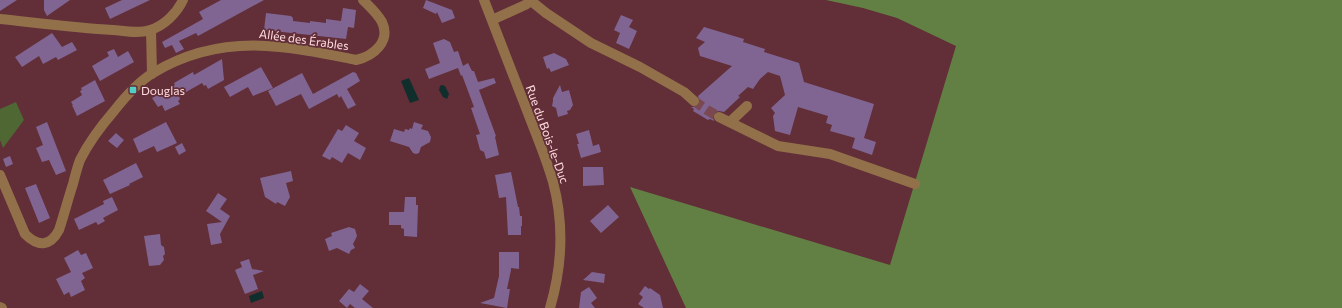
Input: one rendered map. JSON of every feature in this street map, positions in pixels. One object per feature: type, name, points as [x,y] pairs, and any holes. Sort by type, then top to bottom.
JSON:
[{"type":"street","points":[[0,19],[100,30],[136,32],[151,30],[163,23],[172,15],[184,0]]},
{"type":"street","name":"Allée des Érables","points":[[0,175],[25,234],[30,239],[40,244],[50,242],[56,237],[59,230],[79,162],[90,142],[123,100],[152,74],[176,61],[214,49],[234,46],[250,45],[280,47],[356,60],[364,58],[372,54],[382,44],[384,26],[377,15],[363,0]]},
{"type":"street","name":"Rue du Bois-le-Duc","points":[[484,0],[548,167],[556,199],[560,230],[560,248],[556,281],[550,308]]},
{"type":"street","points":[[492,20],[525,5],[531,0],[546,13],[591,43],[640,67],[684,92],[694,101]]},
{"type":"street","points":[[151,30],[152,74]]},
{"type":"street","points":[[730,122],[747,106]]},
{"type":"street","points":[[719,116],[778,146],[830,154],[915,184]]},
{"type":"green space","points":[[826,0],[1342,0],[1342,308],[686,308],[630,187],[890,265],[956,46],[897,18],[863,8]]},
{"type":"green space","points":[[16,102],[24,120],[3,148],[0,140],[0,109]]},
{"type":"water","points":[[409,78],[419,100],[410,103],[401,81]]},
{"type":"water","points":[[440,86],[445,86],[449,94],[447,99],[443,97],[439,90]]},
{"type":"water","points":[[262,291],[264,298],[251,303],[249,296]]},
{"type":"building","points":[[0,0],[17,0],[0,11]]},
{"type":"building","points":[[44,0],[70,0],[47,16],[44,10]]},
{"type":"building","points":[[122,0],[150,0],[110,19],[105,8]]},
{"type":"building","points":[[221,0],[264,0],[198,36],[196,33],[179,41],[184,49],[176,53],[172,45],[165,48],[162,42],[203,19],[199,12]]},
{"type":"building","points":[[426,0],[452,10],[455,18],[442,23],[437,12],[436,14],[423,8]]},
{"type":"building","points":[[343,8],[356,10],[354,28],[348,27],[346,39],[264,30],[266,13],[291,16],[293,21],[326,23],[326,19],[341,21]]},
{"type":"building","points":[[621,15],[633,20],[629,27],[637,31],[629,49],[616,43],[620,33],[614,30]]},
{"type":"building","points":[[704,27],[744,39],[743,42],[765,49],[764,52],[799,63],[804,82],[874,104],[864,138],[876,142],[872,155],[852,148],[855,138],[830,131],[832,125],[826,123],[828,116],[798,107],[790,135],[775,131],[773,116],[775,113],[771,108],[785,95],[780,76],[768,72],[760,79],[753,89],[748,87],[724,112],[715,112],[713,117],[714,121],[710,119],[708,120],[693,111],[694,109],[691,107],[696,107],[700,103],[698,96],[732,66],[700,56],[698,48],[705,42],[696,38]]},
{"type":"building","points":[[52,33],[62,47],[72,42],[77,50],[58,60],[56,57],[43,64],[39,56],[22,67],[15,57]]},
{"type":"building","points":[[444,39],[450,42],[454,52],[458,51],[463,66],[468,63],[472,71],[474,71],[478,82],[494,78],[496,83],[479,90],[496,136],[499,155],[486,159],[484,152],[480,150],[476,135],[480,134],[471,108],[474,107],[458,68],[429,79],[425,69],[440,63],[433,43]]},
{"type":"building","points":[[114,49],[118,57],[128,51],[134,62],[100,81],[92,66],[109,56],[107,52]]},
{"type":"building","points":[[554,53],[566,59],[569,65],[551,72],[549,68],[547,69],[543,57]]},
{"type":"building","points":[[222,59],[224,80],[208,89],[206,85],[204,86],[202,83],[179,96],[180,99],[178,101],[180,104],[165,111],[162,105],[158,107],[152,98],[175,85],[174,83],[193,72],[194,75]]},
{"type":"building","points":[[261,67],[273,88],[253,96],[248,87],[230,97],[224,87]]},
{"type":"building","points":[[353,72],[356,73],[360,81],[347,89],[356,105],[348,109],[341,96],[339,98],[337,94],[309,109],[301,94],[276,106],[268,91],[302,73],[313,94]]},
{"type":"building","points":[[95,80],[105,101],[77,116],[71,102],[82,95],[80,91],[82,90],[81,88]]},
{"type":"building","points":[[560,85],[562,92],[569,90],[573,105],[570,110],[567,111],[568,114],[558,117],[556,108],[552,106],[553,98]]},
{"type":"building","points":[[47,122],[66,171],[56,175],[49,160],[42,162],[36,148],[43,145],[36,127]]},
{"type":"building","points":[[166,122],[177,143],[157,152],[154,146],[139,153],[133,139]]},
{"type":"building","points":[[414,122],[423,125],[421,129],[428,131],[431,137],[430,142],[421,147],[419,153],[416,154],[413,153],[409,147],[390,141],[394,129],[404,132],[405,129],[412,129]]},
{"type":"building","points":[[346,125],[359,133],[354,141],[366,148],[360,160],[348,153],[342,163],[332,157],[330,160],[322,156],[338,129],[342,131]]},
{"type":"building","points":[[589,130],[593,146],[599,144],[601,152],[581,158],[576,134]]},
{"type":"building","points":[[116,133],[124,140],[117,148],[108,141]]},
{"type":"building","points":[[182,143],[186,151],[179,155],[175,147]]},
{"type":"building","points":[[10,156],[13,164],[6,167],[3,159]]},
{"type":"building","points":[[136,163],[143,177],[110,194],[103,180]]},
{"type":"building","points":[[583,167],[603,167],[604,185],[583,186]]},
{"type":"building","points":[[291,171],[293,181],[286,183],[290,197],[285,206],[277,202],[276,204],[265,197],[260,178]]},
{"type":"building","points":[[511,172],[520,216],[522,216],[521,235],[508,235],[506,197],[499,198],[495,175]]},
{"type":"building","points":[[36,184],[50,218],[39,223],[25,188]]},
{"type":"building","points":[[218,193],[227,199],[220,209],[230,216],[220,234],[222,243],[211,245],[207,224],[222,222],[206,211]]},
{"type":"building","points":[[112,197],[118,210],[103,218],[105,221],[98,225],[96,222],[79,230],[74,219],[104,204],[103,201]]},
{"type":"building","points":[[405,197],[416,197],[416,205],[418,205],[417,237],[404,236],[404,229],[401,228],[401,225],[389,225],[389,212],[404,212]]},
{"type":"building","points":[[608,205],[619,217],[601,233],[590,221]]},
{"type":"building","points":[[349,227],[355,229],[357,236],[353,244],[355,248],[351,250],[349,254],[337,248],[329,251],[325,239],[332,236],[331,233]]},
{"type":"building","points":[[160,234],[161,245],[164,247],[164,260],[160,265],[149,266],[144,236]]},
{"type":"building","points":[[78,250],[81,255],[86,253],[93,268],[82,273],[85,278],[81,281],[85,290],[71,297],[69,292],[64,295],[56,279],[71,272],[64,258]]},
{"type":"building","points":[[499,252],[519,252],[519,269],[511,268],[507,289],[510,289],[507,308],[480,303],[494,298],[499,276]]},
{"type":"building","points":[[249,259],[252,269],[264,271],[253,275],[258,289],[245,294],[235,270],[242,267],[240,262]]},
{"type":"building","points":[[592,272],[605,274],[604,283],[583,280]]},
{"type":"building","points":[[360,284],[369,291],[362,299],[373,308],[355,308],[350,304],[347,308],[339,301],[349,289],[354,292]]},
{"type":"building","points":[[645,286],[660,295],[663,308],[644,308],[638,304],[643,297],[639,294]]},
{"type":"building","points":[[589,287],[597,298],[591,303],[595,308],[579,308],[581,292]]},
{"type":"tunnel","points":[[694,101],[719,117]]},
{"type":"place","name":"Douglas","points":[[133,90]]}]
